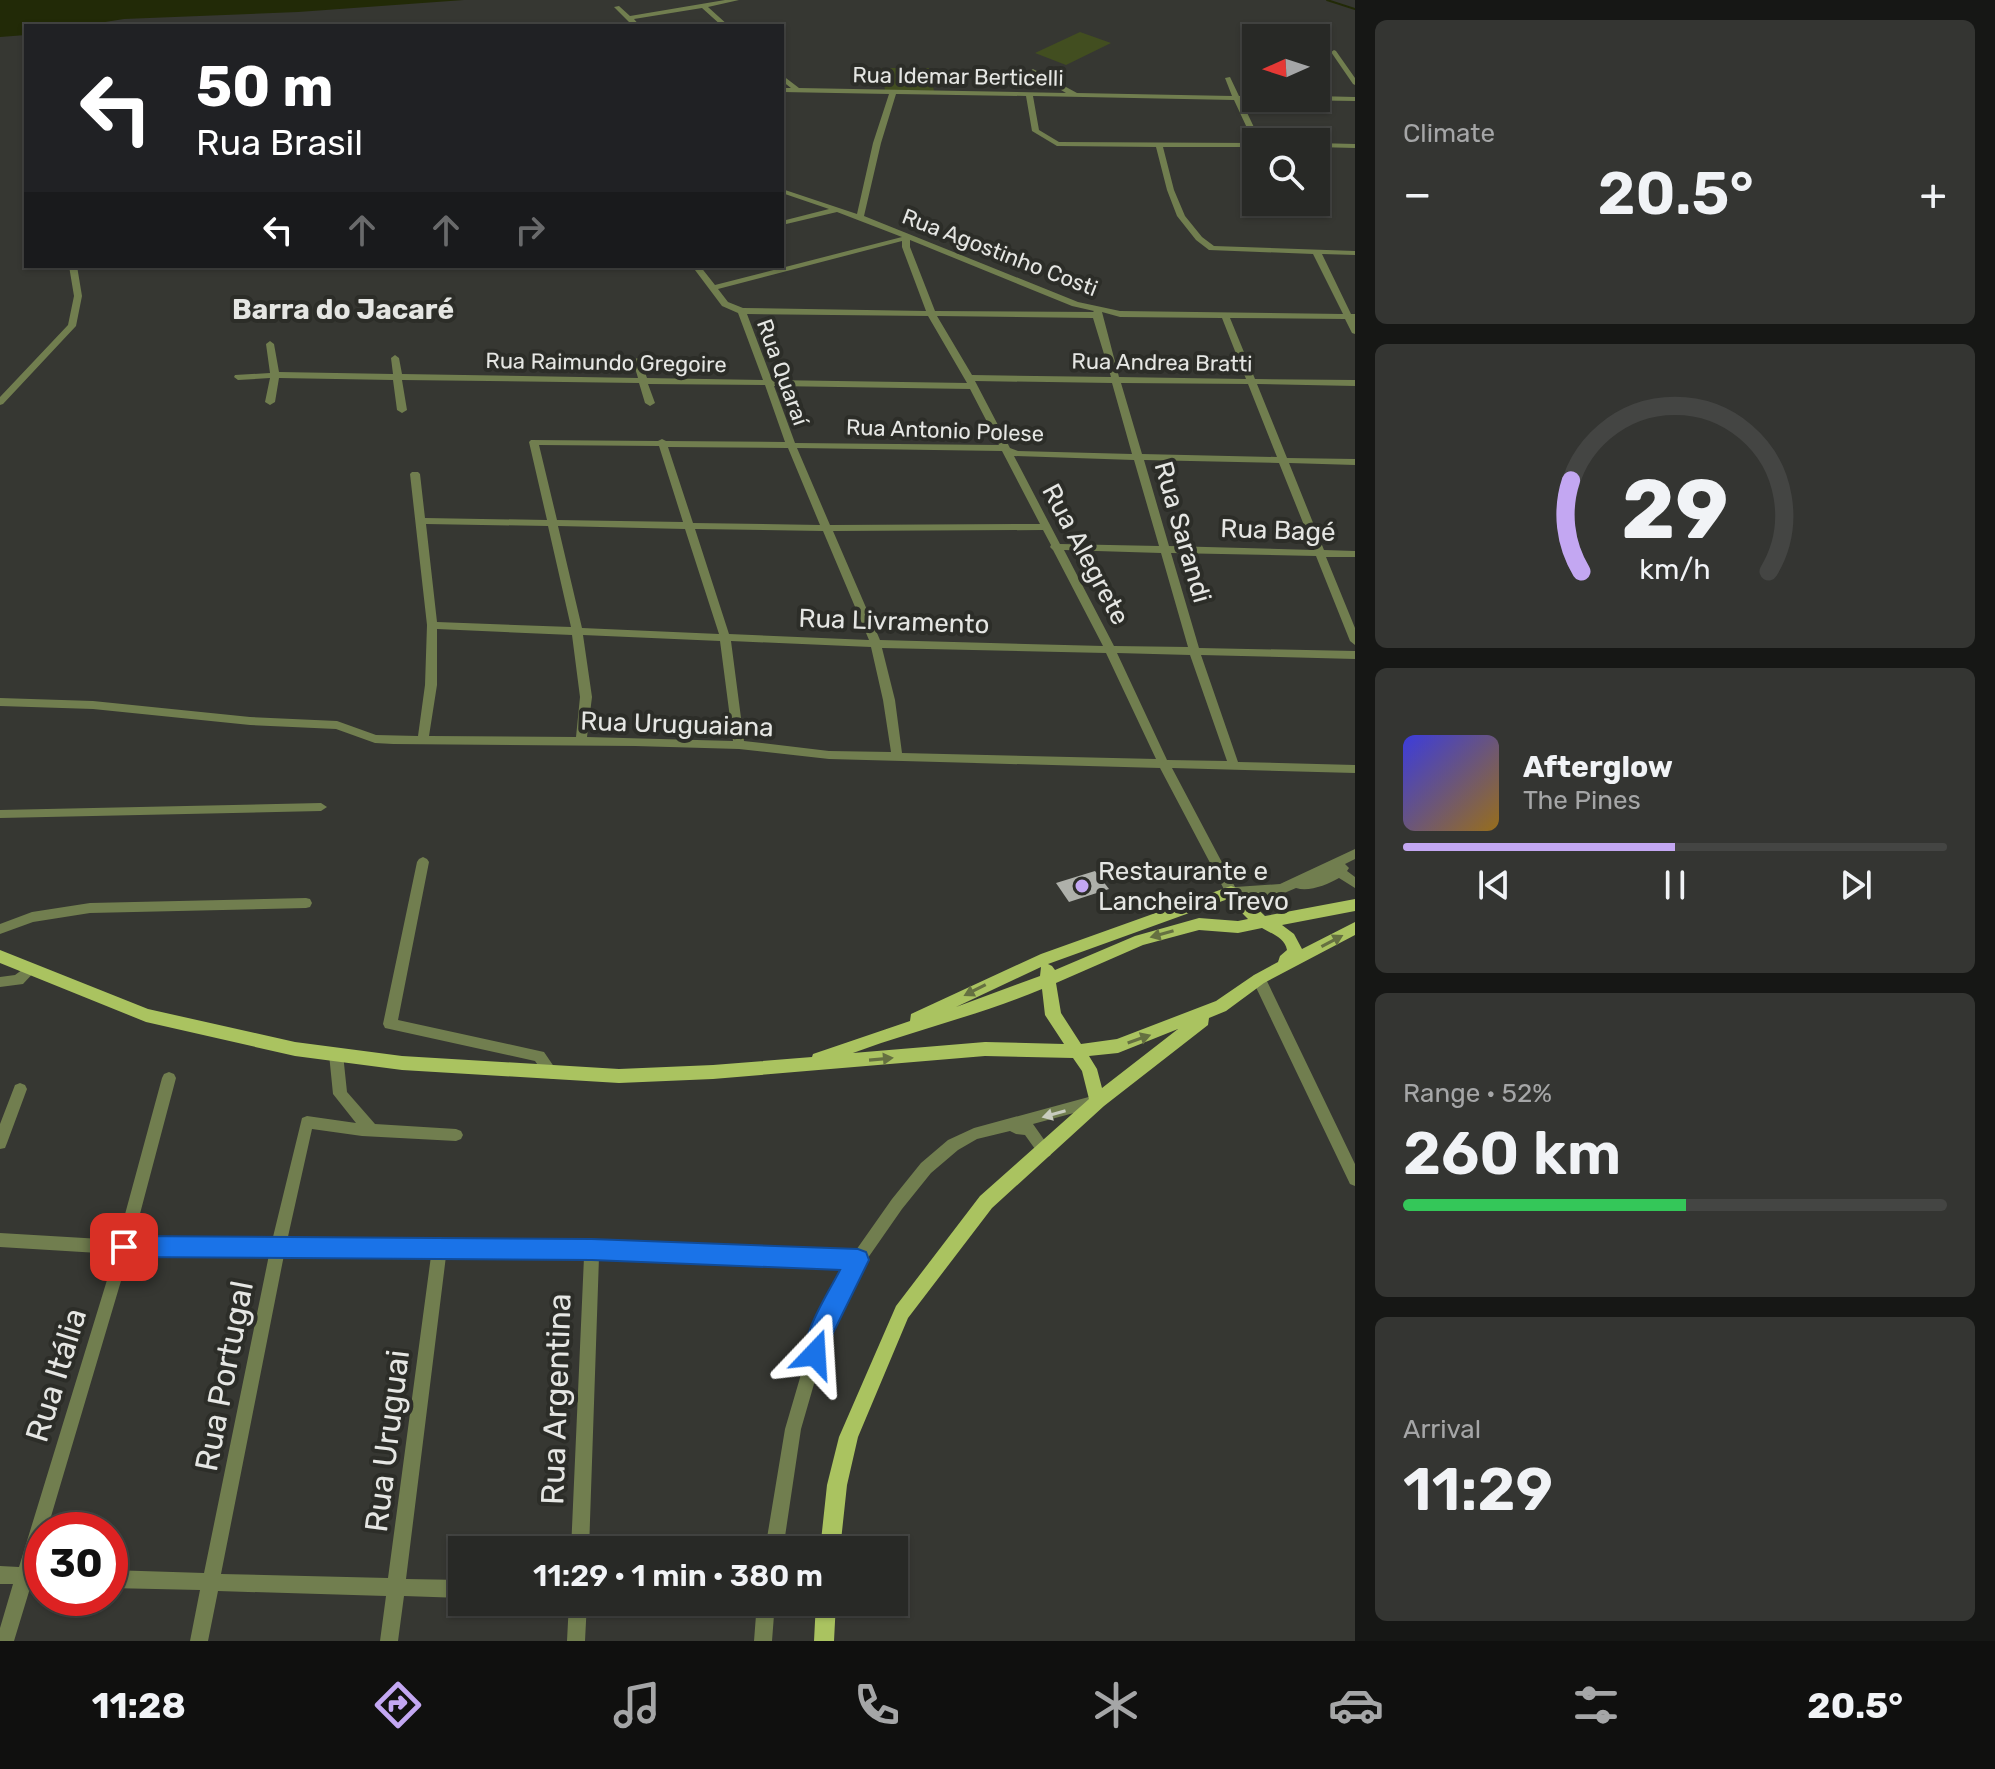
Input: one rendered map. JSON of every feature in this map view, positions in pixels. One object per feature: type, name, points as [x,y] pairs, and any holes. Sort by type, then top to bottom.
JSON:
[{"type":"main road","points":[[832,1536],[837,1485],[849,1437],[902,1312],[986,1202],[1098,1101],[1295,953],[1295,945],[1289,937],[1264,923],[1231,892],[1046,958],[892,1032]]},
{"type":"main road","points":[[803,1065],[892,1032],[974,1008],[1140,940],[1177,929],[1199,924],[1238,927],[1355,905]]},
{"type":"main road","points":[[1259,979],[1355,928]]},
{"type":"main road","points":[[0,956],[146,1015],[295,1049],[402,1063],[552,1074],[619,1076],[803,1065],[985,1049],[1077,1051],[1132,1041],[1221,1006]]},
{"type":"main road","points":[[1046,958],[1053,1015],[1089,1069],[1098,1101]]},
{"type":"main road","points":[[824,1641],[825,1616]]},
{"type":"street","points":[[630,18],[736,0]]},
{"type":"street","points":[[703,5],[724,24]]},
{"type":"street","points":[[617,7],[635,24]]},
{"type":"street","points":[[1334,52],[1355,83]]},
{"type":"street","name":"Rua Idemar Berticelli","points":[[1033,71],[1080,97]]},
{"type":"street","points":[[1228,78],[1251,128]]},
{"type":"street","points":[[784,79],[798,91]]},
{"type":"street","name":"Rua Idemar Berticelli","points":[[784,90],[1080,97]]},
{"type":"street","points":[[860,216],[893,92]]},
{"type":"street","points":[[1029,94],[1036,131],[1057,144],[1242,143]]},
{"type":"street","points":[[1080,97],[1242,97]]},
{"type":"street","points":[[1330,99],[1355,99]]},
{"type":"street","points":[[1330,145],[1355,146]]},
{"type":"street","points":[[1159,146],[1178,215],[1192,236],[1212,248],[1355,253]]},
{"type":"street","name":"Rua Agostinho Costi","points":[[784,192],[860,216],[906,238],[1098,312],[1351,317]]},
{"type":"street","points":[[784,223],[839,209]]},
{"type":"street","points":[[713,288],[906,238]]},
{"type":"street","name":"Rua Alegrete","points":[[906,238],[906,247],[932,315],[971,382],[1110,649],[1164,765],[1231,892]]},
{"type":"street","points":[[1317,253],[1351,317],[1355,331]]},
{"type":"street","points":[[0,402],[72,326],[77,313],[77,277],[74,268]]},
{"type":"street","points":[[698,268],[725,304],[742,311],[932,315],[1098,312]]},
{"type":"street","name":"Rua Quaraí","points":[[742,311],[791,445],[876,644],[889,700],[897,757]]},
{"type":"street","name":"Rua Sarandi","points":[[1098,312],[1194,650],[1234,766]]},
{"type":"street","points":[[1225,315],[1355,641]]},
{"type":"street","points":[[270,344],[275,375],[270,402]]},
{"type":"street","points":[[395,358],[402,410]]},
{"type":"street","points":[[637,361],[650,403]]},
{"type":"street","name":"Rua Raimundo Gregoire","points":[[238,377],[971,382]]},
{"type":"street","name":"Rua Andrea Bratti","points":[[971,382],[1355,383]]},
{"type":"street","name":"Rua Antonio Polese","points":[[555,523],[534,442],[1003,448],[1017,454],[1355,462]]},
{"type":"street","points":[[662,442],[725,637],[739,745]]},
{"type":"street","points":[[415,474],[432,625],[431,685],[423,741]]},
{"type":"street","points":[[419,521],[827,528],[1044,527]]},
{"type":"street","points":[[555,523],[577,631],[586,697],[581,742]]},
{"type":"street","name":"Rua Bagé","points":[[1055,547],[1355,554]]},
{"type":"street","name":"Rua Livramento","points":[[432,625],[876,644],[1355,655]]},
{"type":"street","name":"Rua Uruguaiana","points":[[0,702],[93,705],[250,721],[337,725],[375,739],[739,745],[829,755],[1355,769]]},
{"type":"street","points":[[0,814],[321,807]]},
{"type":"street","points":[[1282,889],[1355,856]]},
{"type":"street","points":[[1231,892],[1282,889],[1326,880],[1355,856]]},
{"type":"street","points":[[423,862],[390,1024],[539,1056],[552,1074]]},
{"type":"street","points":[[1339,872],[1355,883]]},
{"type":"street","points":[[0,929],[32,917],[90,908],[306,903]]},
{"type":"street","points":[[0,982],[18,980],[30,969]]},
{"type":"street","points":[[1259,979],[1355,1179]]},
{"type":"street","points":[[336,1054],[340,1094],[370,1129],[456,1135]]},
{"type":"street","name":"Rua Itália","points":[[51,1512],[169,1078]]},
{"type":"street","points":[[0,1143],[20,1089]]},
{"type":"street","points":[[776,1536],[793,1429],[822,1330],[858,1260],[926,1168],[963,1140],[1098,1101]]},
{"type":"street","name":"Rua Portugal","points":[[199,1641],[278,1246],[307,1122],[346,1130],[370,1129]]},
{"type":"street","points":[[1009,1126],[1029,1129],[1045,1151]]},
{"type":"street","points":[[0,1240],[124,1247],[440,1247],[858,1260]]},
{"type":"street","name":"Rua Uruguai","points":[[389,1641],[440,1247]]},
{"type":"street","name":"Rua Argentina","points":[[581,1536],[592,1250]]},
{"type":"street","points":[[0,1575],[24,1576]]},
{"type":"street","points":[[128,1580],[448,1589]]},
{"type":"street","name":"Rua Itália","points":[[5,1641],[24,1597]]},
{"type":"street","points":[[576,1641],[577,1616]]},
{"type":"street","points":[[763,1641],[765,1616]]},
{"type":"shaded area","points":[[0,0],[464,0],[298,12],[124,19],[93,24],[24,24],[24,35],[0,37]]},
{"type":"shaded area","points":[[1080,32],[1111,43],[1066,65],[1035,53]]},
{"type":"shaded area","points":[[881,68],[929,68],[934,91],[885,90]]},
{"type":"building","name":"Restaurante e Lancheira Trevo","points":[[1095,871],[1109,889],[1069,902],[1056,883]]},
{"type":"waterway","points":[[1327,0],[1355,9]]},
{"type":"place","name":"Restaurante e Lancheira Trevo","points":[[1082,886]]},
{"type":"district","name":"Barra do Jacaré","points":[[343,309]]},
{"type":"route","points":[[124,1247],[592,1250],[858,1260],[822,1330],[815,1354]]}]
